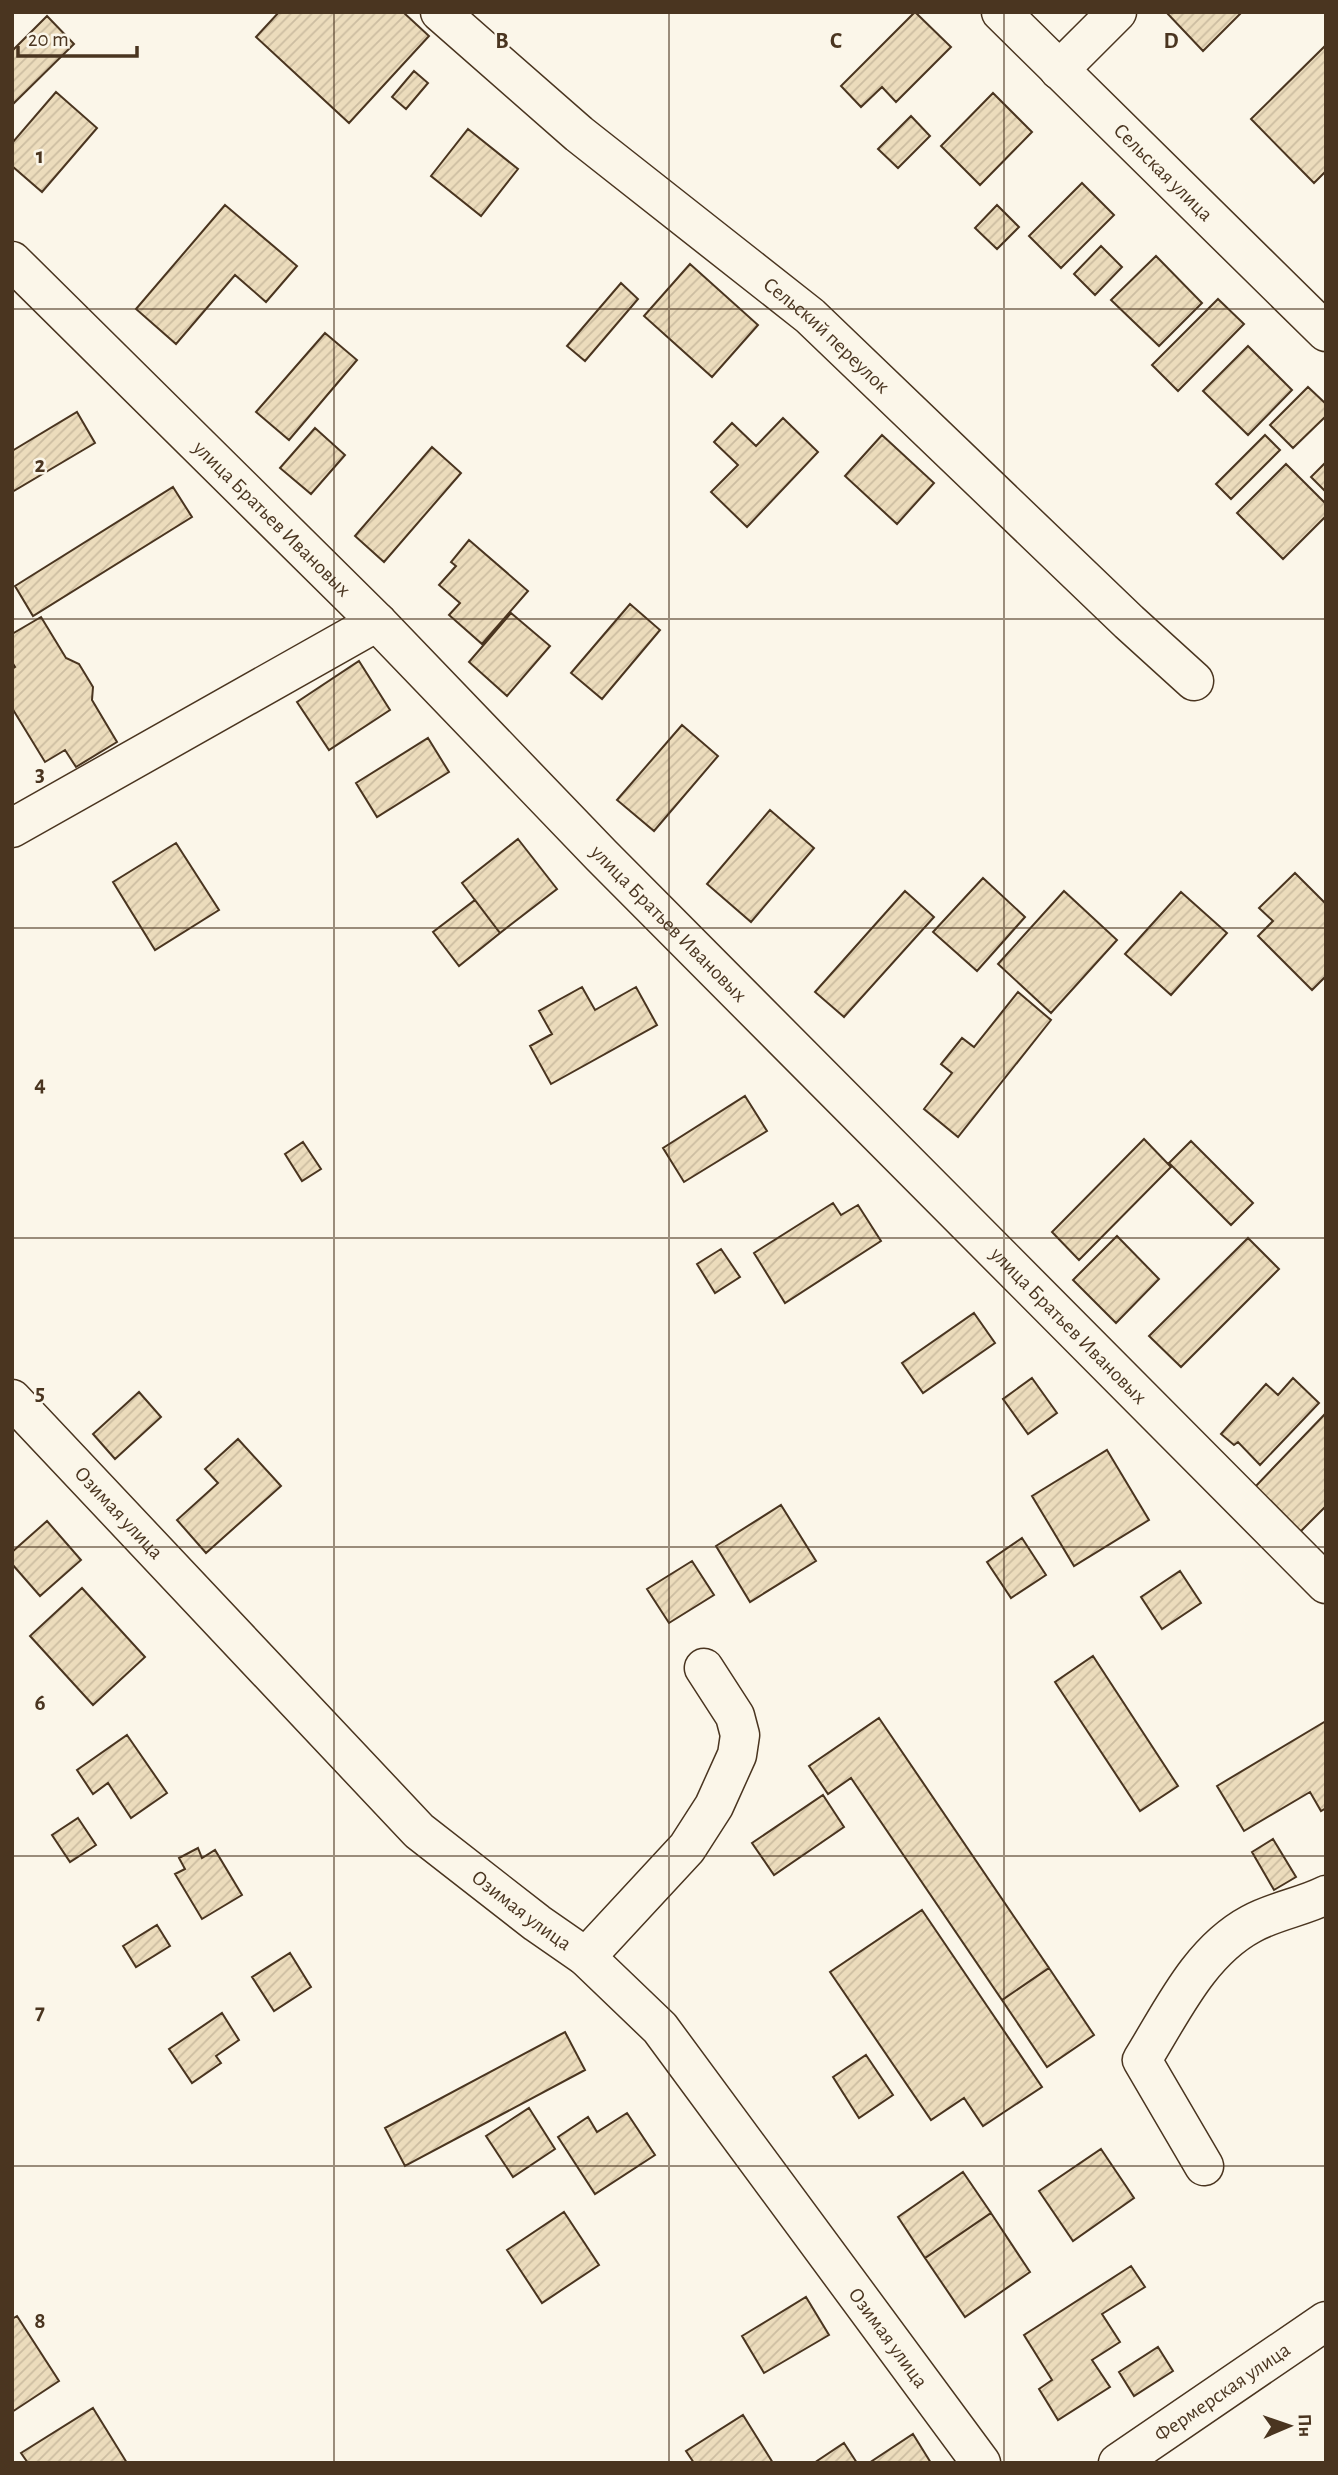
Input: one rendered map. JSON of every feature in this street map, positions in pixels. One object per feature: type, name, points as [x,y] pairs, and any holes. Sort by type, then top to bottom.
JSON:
[{"type":"street","name":"Сельский переулок","points":[[440,12],[579,134],[810,316],[1194,681]]},
{"type":"street","name":"Сельская улица","points":[[1001,12],[1326,332]]},
{"type":"street","points":[[1059,69],[1117,12]]},
{"type":"street","name":"улица Братьев Ивановых","points":[[12,261],[377,622],[611,865],[1326,1584]]},
{"type":"street","points":[[12,828],[377,622]]},
{"type":"street","name":"Озимая улица","points":[[12,1399],[419,1831],[537,1923],[586,1957],[660,2028],[981,2463]]},
{"type":"street","points":[[586,1957],[687,1848],[713,1806],[737,1755],[740,1735],[735,1716],[704,1668]]},
{"type":"street","points":[[1204,2166],[1142,2060],[1204,1962],[1226,1939],[1253,1922],[1306,1905],[1326,1895]]},
{"type":"street","name":"Фермерская улица","points":[[1118,2463],[1326,2321]]},
{"type":"building","points":[[279,12],[403,12],[429,36],[349,123],[256,37]]},
{"type":"building","points":[[915,12],[951,47],[896,102],[882,87],[861,107],[841,86]]},
{"type":"building","points":[[1166,12],[1242,12],[1203,51]]},
{"type":"building","points":[[47,16],[74,44],[12,105],[12,51]]},
{"type":"building","points":[[1326,45],[1326,171],[1314,183],[1251,119]]},
{"type":"building","points":[[414,71],[428,83],[406,109],[392,97]]},
{"type":"building","points":[[56,92],[97,128],[42,192],[12,166],[12,143]]},
{"type":"building","points":[[993,93],[1032,132],[980,185],[941,146]]},
{"type":"building","points":[[911,116],[930,136],[898,168],[878,149]]},
{"type":"building","points":[[468,129],[518,169],[481,216],[431,176]]},
{"type":"building","points":[[1082,183],[1114,215],[1061,268],[1029,236]]},
{"type":"building","points":[[225,205],[297,266],[266,302],[235,275],[176,344],[136,309]]},
{"type":"building","points":[[997,205],[1019,227],[997,249],[975,228]]},
{"type":"building","points":[[1101,246],[1122,267],[1095,295],[1074,274]]},
{"type":"building","points":[[1156,256],[1202,303],[1159,346],[1111,300]]},
{"type":"building","points":[[690,264],[758,325],[712,377],[644,316]]},
{"type":"building","points":[[621,283],[638,299],[585,361],[567,346]]},
{"type":"building","points":[[1218,299],[1244,324],[1178,391],[1152,365]]},
{"type":"building","points":[[325,333],[357,360],[289,440],[256,412]]},
{"type":"building","points":[[1248,346],[1292,390],[1248,435],[1203,391]]},
{"type":"building","points":[[1308,387],[1326,404],[1326,416],[1293,448],[1270,425]]},
{"type":"building","points":[[77,412],[95,443],[12,492],[12,451]]},
{"type":"building","points":[[783,418],[818,452],[747,527],[711,492],[738,465],[714,442],[732,423],[756,446]]},
{"type":"building","points":[[315,428],[345,455],[311,494],[280,468]]},
{"type":"building","points":[[882,435],[934,483],[897,524],[845,476]]},
{"type":"building","points":[[1265,435],[1280,450],[1231,499],[1216,484]]},
{"type":"building","points":[[432,447],[461,473],[384,562],[355,536]]},
{"type":"building","points":[[1326,462],[1326,492],[1311,477]]},
{"type":"building","points":[[1286,464],[1326,504],[1326,516],[1283,559],[1237,513]]},
{"type":"building","points":[[173,487],[192,517],[33,616],[15,586]]},
{"type":"building","points":[[469,540],[528,591],[482,644],[449,615],[460,603],[439,585],[456,566],[451,562]]},
{"type":"building","points":[[630,604],[660,630],[602,699],[571,673]]},
{"type":"building","points":[[511,613],[550,646],[507,696],[469,662]]},
{"type":"building","points":[[41,617],[66,658],[79,664],[93,687],[92,700],[117,742],[76,767],[65,750],[45,762],[12,708],[12,669],[15,667],[12,662],[12,634]]},
{"type":"building","points":[[359,661],[390,710],[329,750],[297,702]]},
{"type":"building","points":[[682,725],[718,756],[654,831],[617,800]]},
{"type":"building","points":[[428,738],[449,772],[377,817],[356,783]]},
{"type":"building","points":[[770,810],[814,848],[751,922],[707,884]]},
{"type":"building","points":[[518,839],[557,889],[500,933],[462,883]]},
{"type":"building","points":[[176,843],[219,910],[155,950],[113,882]]},
{"type":"building","points":[[1295,873],[1326,904],[1326,976],[1312,990],[1258,936],[1273,921],[1259,908]]},
{"type":"building","points":[[983,878],[1025,917],[977,971],[933,932]]},
{"type":"building","points":[[905,891],[934,917],[844,1017],[815,992]]},
{"type":"building","points":[[1064,891],[1117,940],[1051,1013],[998,964]]},
{"type":"building","points":[[1181,892],[1227,933],[1171,995],[1125,954]]},
{"type":"building","points":[[475,900],[500,933],[459,966],[433,932]]},
{"type":"building","points":[[582,987],[595,1010],[636,987],[657,1025],[551,1084],[530,1046],[552,1034],[539,1011]]},
{"type":"building","points":[[1018,992],[1051,1020],[958,1137],[924,1109],[952,1073],[941,1064],[962,1038],[974,1047]]},
{"type":"building","points":[[745,1096],[767,1131],[684,1182],[663,1148]]},
{"type":"building","points":[[1144,1139],[1171,1167],[1079,1260],[1052,1232]]},
{"type":"building","points":[[1191,1141],[1253,1203],[1231,1225],[1169,1163]]},
{"type":"building","points":[[303,1142],[321,1169],[302,1181],[285,1154]]},
{"type":"building","points":[[833,1203],[841,1215],[858,1205],[881,1241],[785,1303],[754,1253]]},
{"type":"building","points":[[1117,1236],[1159,1279],[1116,1323],[1073,1280]]},
{"type":"building","points":[[1248,1238],[1279,1269],[1181,1367],[1149,1336]]},
{"type":"building","points":[[721,1249],[740,1277],[715,1293],[697,1264]]},
{"type":"building","points":[[974,1313],[995,1343],[923,1393],[902,1363]]},
{"type":"building","points":[[1032,1378],[1057,1413],[1028,1434],[1003,1399]]},
{"type":"building","points":[[1293,1378],[1319,1403],[1260,1465],[1238,1442],[1234,1445],[1221,1434],[1266,1384],[1278,1395]]},
{"type":"building","points":[[139,1392],[161,1417],[115,1459],[93,1434]]},
{"type":"building","points":[[1324,1415],[1326,1506],[1300,1532],[1254,1488]]},
{"type":"building","points":[[238,1439],[281,1486],[206,1553],[177,1520],[218,1483],[205,1469]]},
{"type":"building","points":[[1107,1450],[1149,1520],[1074,1566],[1032,1496]]},
{"type":"building","points":[[781,1505],[816,1561],[750,1602],[716,1546]]},
{"type":"building","points":[[47,1521],[81,1560],[40,1596],[12,1564],[12,1552]]},
{"type":"building","points":[[1022,1538],[1046,1575],[1011,1598],[987,1562]]},
{"type":"building","points":[[692,1561],[714,1595],[669,1623],[647,1589]]},
{"type":"building","points":[[1180,1571],[1201,1603],[1162,1629],[1141,1597]]},
{"type":"building","points":[[82,1588],[145,1657],[93,1705],[30,1636]]},
{"type":"building","points":[[1093,1656],[1178,1786],[1140,1811],[1055,1682]]},
{"type":"building","points":[[879,1718],[1049,1968],[1002,2000],[851,1778],[828,1794],[809,1766]]},
{"type":"building","points":[[1326,1721],[1326,1808],[1321,1811],[1310,1792],[1244,1831],[1217,1786]]},
{"type":"building","points":[[127,1735],[167,1793],[131,1818],[108,1783],[93,1794],[77,1770]]},
{"type":"building","points":[[823,1795],[844,1827],[774,1875],[752,1843]]},
{"type":"building","points":[[78,1818],[96,1845],[70,1862],[52,1835]]},
{"type":"building","points":[[1273,1839],[1296,1877],[1274,1890],[1252,1852]]},
{"type":"building","points":[[198,1848],[202,1858],[215,1850],[242,1895],[202,1919],[175,1874],[185,1869],[179,1858]]},
{"type":"building","points":[[922,1910],[1042,2087],[983,2126],[964,2098],[931,2120],[830,1972]]},
{"type":"building","points":[[157,1925],[170,1946],[136,1967],[123,1946]]},
{"type":"building","points":[[290,1953],[311,1987],[274,2011],[252,1977]]},
{"type":"building","points":[[1049,1968],[1094,2035],[1047,2067],[1002,2000]]},
{"type":"building","points":[[222,2013],[239,2040],[216,2056],[221,2063],[192,2083],[169,2049]]},
{"type":"building","points":[[565,2032],[585,2070],[405,2166],[385,2128]]},
{"type":"building","points":[[866,2055],[893,2095],[859,2118],[833,2077]]},
{"type":"building","points":[[529,2108],[555,2149],[513,2177],[486,2136]]},
{"type":"building","points":[[627,2113],[655,2155],[595,2194],[558,2137],[588,2117],[597,2132]]},
{"type":"building","points":[[1101,2149],[1134,2198],[1073,2241],[1039,2191]]},
{"type":"building","points":[[963,2172],[991,2213],[925,2258],[898,2217]]},
{"type":"building","points":[[564,2212],[599,2265],[542,2303],[507,2250]]},
{"type":"building","points":[[991,2213],[1030,2272],[965,2317],[925,2258]]},
{"type":"building","points":[[1131,2266],[1145,2287],[1102,2314],[1120,2342],[1092,2360],[1110,2387],[1058,2420],[1039,2389],[1052,2380],[1024,2335]]},
{"type":"building","points":[[806,2297],[829,2335],[764,2373],[742,2336]]},
{"type":"building","points":[[17,2316],[59,2381],[12,2412],[12,2319]]},
{"type":"building","points":[[1158,2347],[1173,2371],[1134,2396],[1119,2372]]},
{"type":"building","points":[[93,2408],[127,2463],[28,2463],[21,2453]]},
{"type":"building","points":[[743,2415],[773,2463],[694,2463],[686,2451]]},
{"type":"building","points":[[913,2434],[931,2463],[869,2463]]},
{"type":"building","points":[[844,2443],[857,2463],[814,2463]]}]
